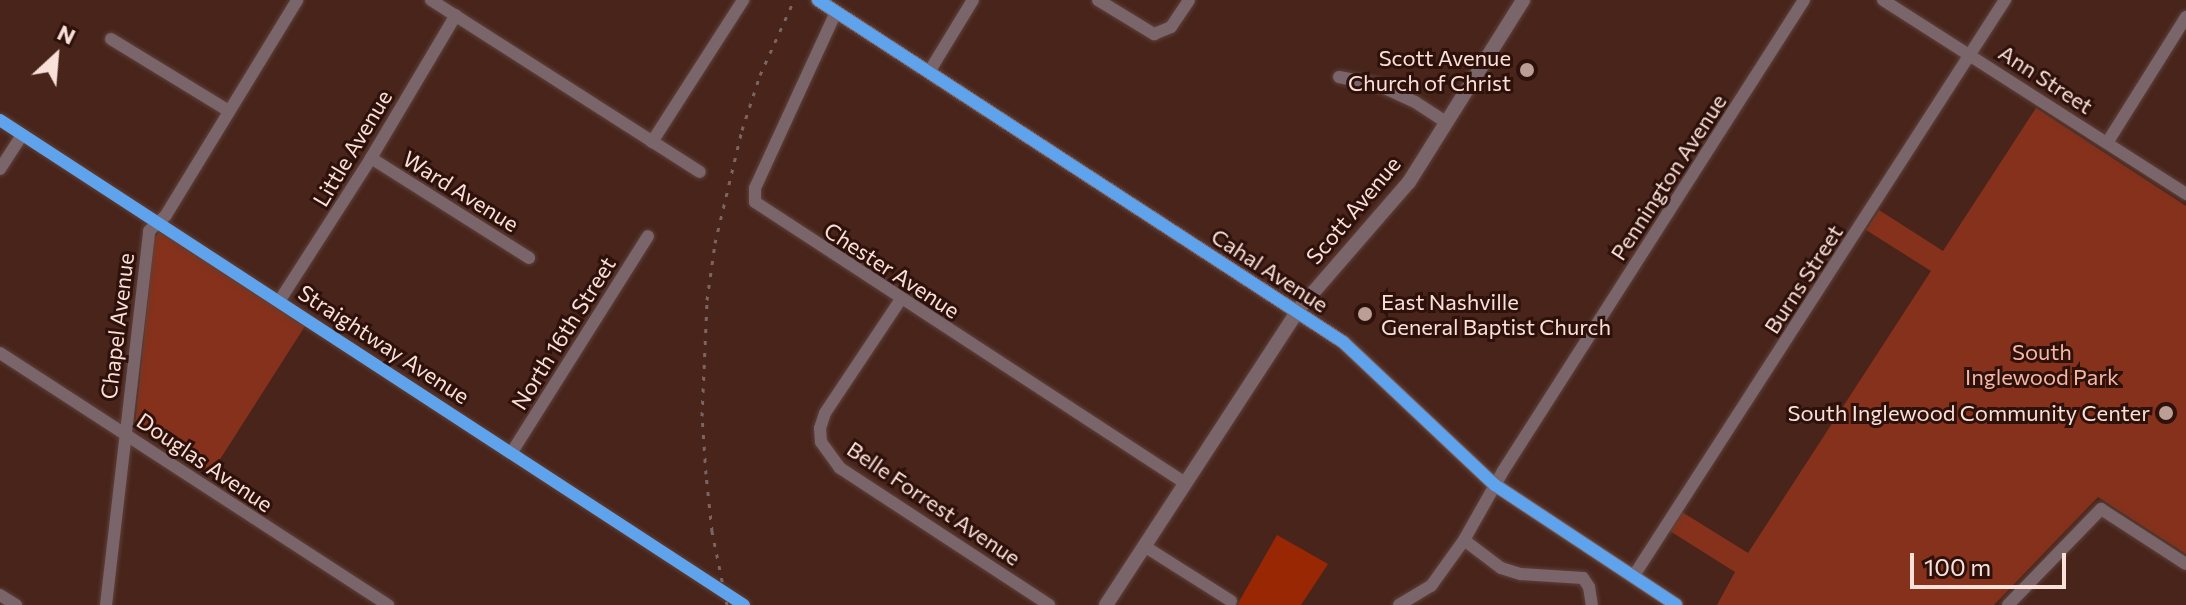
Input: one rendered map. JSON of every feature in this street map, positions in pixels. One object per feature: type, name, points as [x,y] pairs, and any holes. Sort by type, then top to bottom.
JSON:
[{"type":"street","name":"Chapel Avenue","points":[[106,605],[149,231],[166,215],[297,0]]},
{"type":"street","points":[[431,0],[700,172]]},
{"type":"street","points":[[652,142],[743,0]]},
{"type":"street","name":"Cahal Avenue","points":[[818,0],[1298,310],[1368,363],[1495,485],[1676,605]]},
{"type":"street","points":[[929,72],[973,0]]},
{"type":"street","points":[[1098,0],[1154,34],[1164,33],[1189,0]]},
{"type":"street","name":"Scott Avenue","points":[[1106,605],[1298,310],[1387,210],[1523,0]]},
{"type":"street","name":"Pennington Avenue","points":[[1399,605],[1431,586],[1464,540],[1495,485],[1804,0]]},
{"type":"street","name":"Ann Street","points":[[1883,0],[2186,194]]},
{"type":"street","name":"Burns Street","points":[[1633,577],[2005,0]]},
{"type":"street","name":"Chester Avenue","points":[[836,12],[755,188],[755,202],[1185,483]]},
{"type":"street","name":"Little Avenue","points":[[280,300],[371,158],[456,15]]},
{"type":"street","points":[[2107,143],[2186,17]]},
{"type":"street","points":[[111,39],[229,111]]},
{"type":"street","points":[[1339,77],[1376,84],[1415,102],[1446,122]]},
{"type":"street","name":"Straightway Avenue","points":[[0,120],[744,605]]},
{"type":"street","points":[[0,169],[22,135]]},
{"type":"street","name":"Ward Avenue","points":[[371,158],[529,258]]},
{"type":"street","name":"North 16th Street","points":[[512,452],[648,236]]},
{"type":"street","name":"Belle Forrest Avenue","points":[[901,299],[825,413],[820,428],[821,442],[840,468],[1049,605]]},
{"type":"street","name":"Douglas Avenue","points":[[0,353],[388,605]]},
{"type":"street","points":[[2008,605],[2101,509],[2186,564]]},
{"type":"street","points":[[1464,540],[1501,568],[1521,574],[1583,578],[1589,587],[1592,605]]},
{"type":"street","points":[[1144,546],[1231,601]]},
{"type":"street","points":[[0,595],[16,605]]},
{"type":"green space","name":"South Inglewood Park","points":[[2036,108],[2186,206],[2186,554],[2098,497],[1994,605],[1717,605],[1735,572],[1670,531],[1682,512],[1748,553],[1931,271],[1866,230],[1879,210],[1943,251]]},
{"type":"green space","points":[[162,229],[307,323],[210,475],[135,425],[154,239]]},
{"type":"shaded area","points":[[1277,535],[1328,564],[1301,605],[1237,605]]},
{"type":"railway","points":[[727,605],[712,531],[702,416],[707,300],[715,243],[742,130],[760,75],[794,0]]},
{"type":"cycle path","points":[[818,0],[1343,342],[1495,485],[1676,605]]},
{"type":"cycle path","points":[[0,120],[744,605]]},
{"type":"place","name":"Scott Avenue Church of Christ","points":[[1527,70]]},
{"type":"place","name":"East Nashville General Baptist Church","points":[[1365,314]]},
{"type":"place","name":"South Inglewood Community Center","points":[[2166,413]]}]
